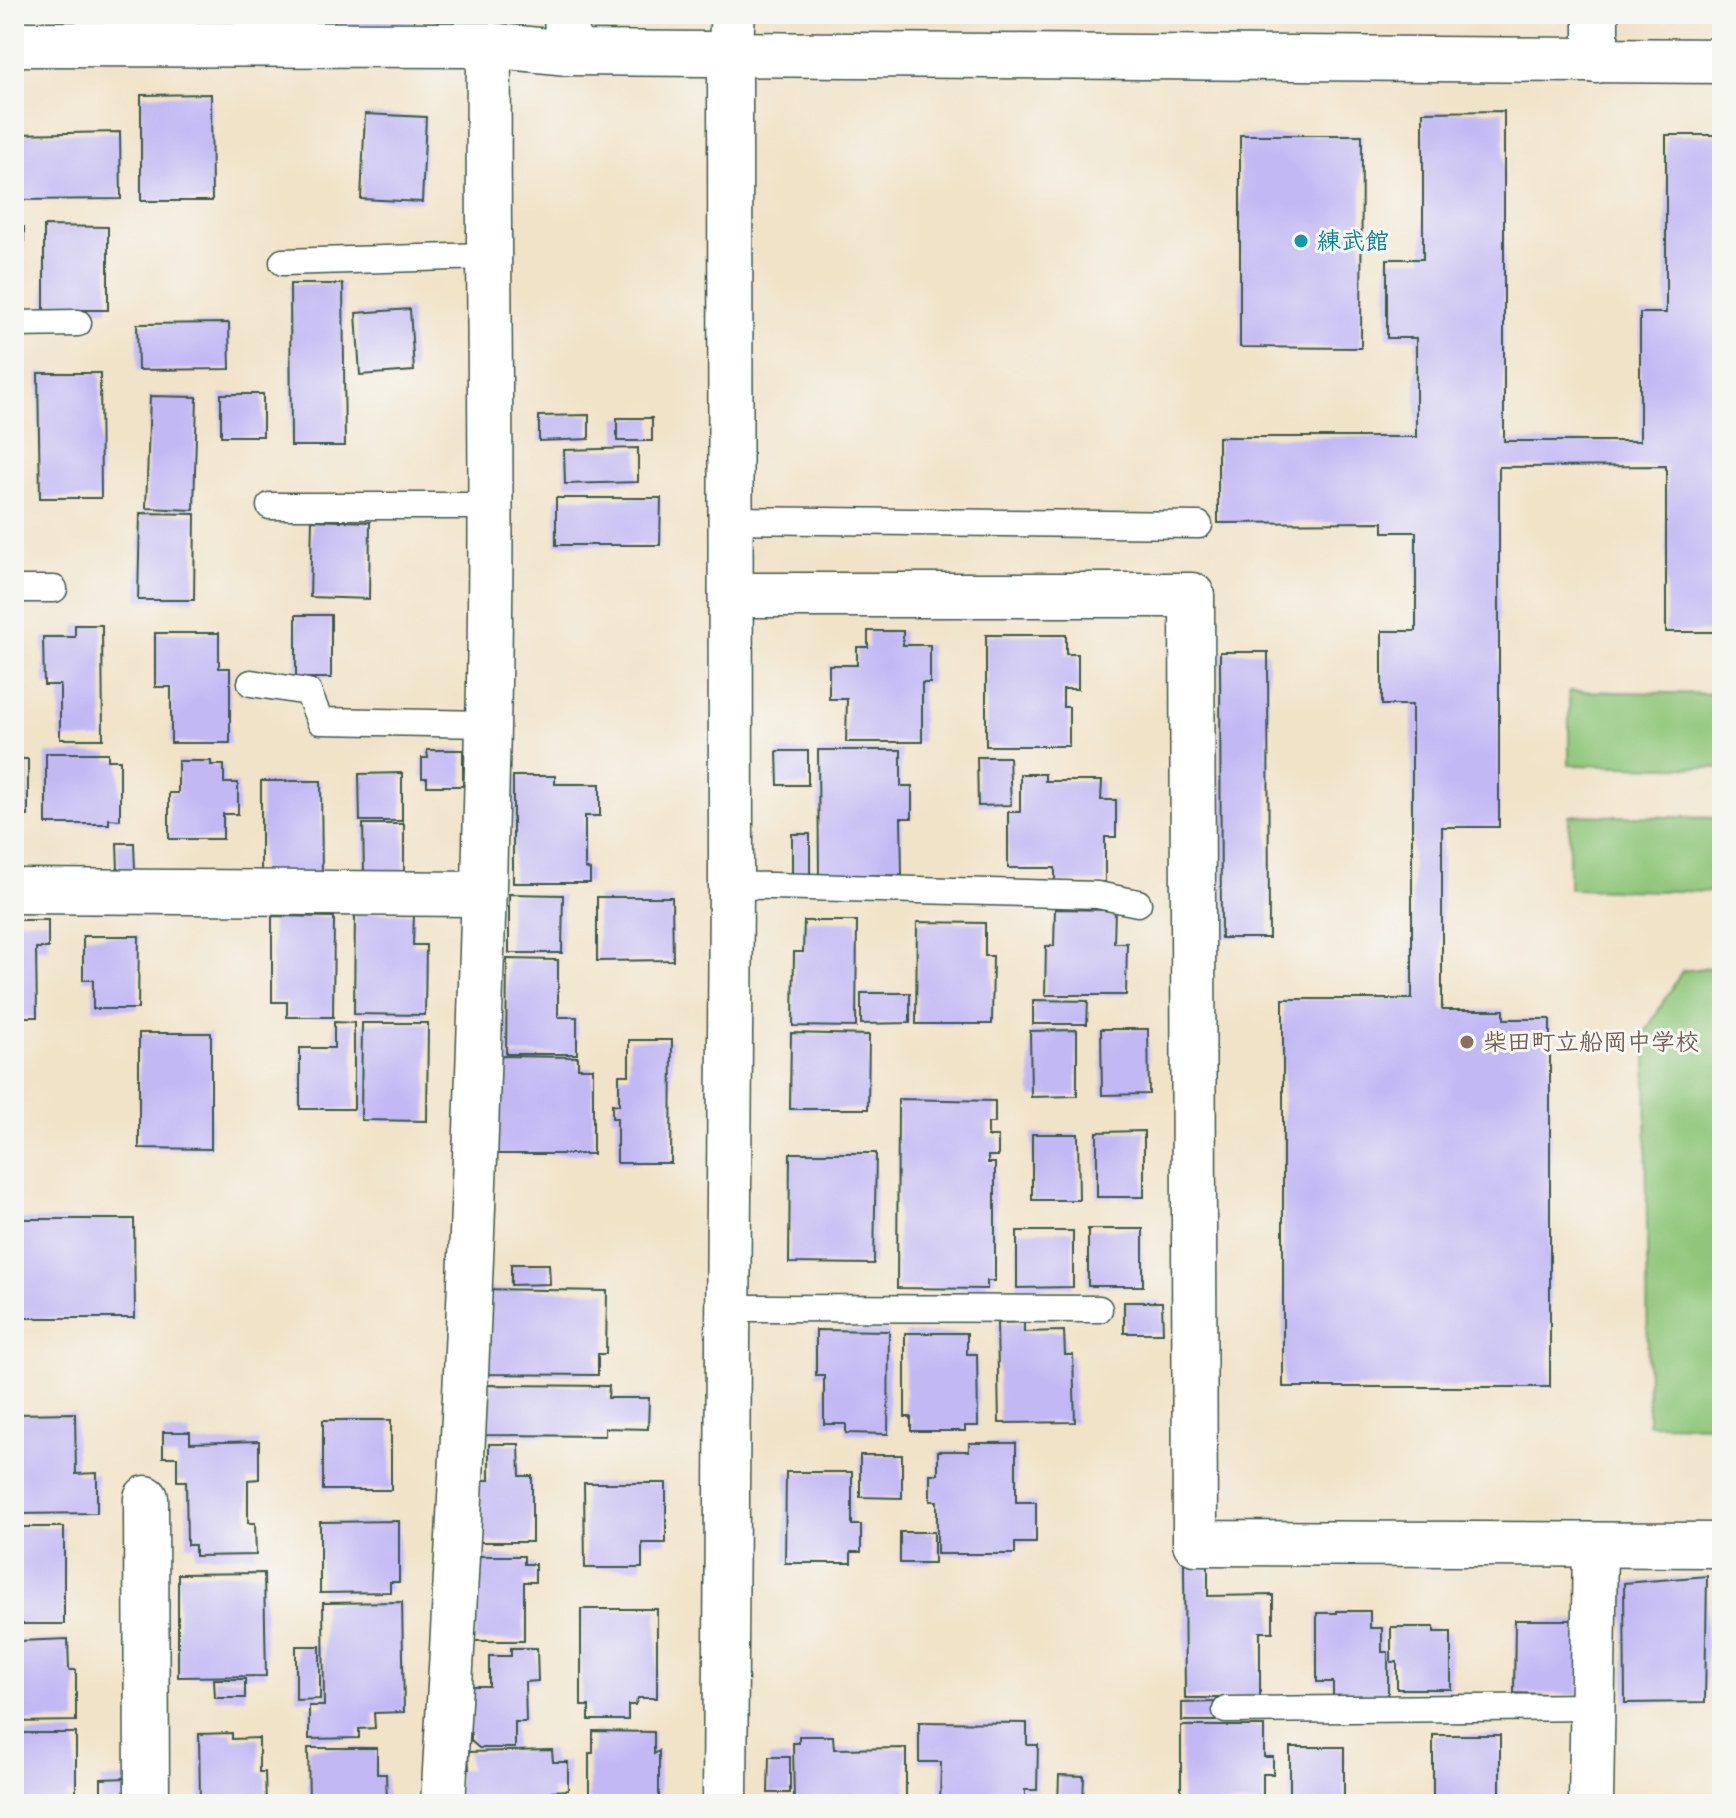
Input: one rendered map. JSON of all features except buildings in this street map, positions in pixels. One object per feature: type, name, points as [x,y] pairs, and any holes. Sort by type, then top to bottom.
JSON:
[{"type":"street","points":[[1596,14],[1596,61]]},
{"type":"street","points":[[14,44],[489,45],[567,33],[731,34],[1596,61],[1722,61]]},
{"type":"street","points":[[725,1804],[730,1308],[731,34]]},
{"type":"street","points":[[443,1804],[458,1558],[488,724],[489,45]]},
{"type":"street","points":[[731,595],[1192,595],[1195,1543],[1722,1545]]},
{"type":"street","points":[[14,891],[483,894]]},
{"type":"street","points":[[146,1498],[147,1804]]},
{"type":"street","points":[[1591,1804],[1595,1545]]},
{"type":"lane","points":[[283,262],[487,256]]},
{"type":"lane","points":[[14,324],[78,323]]},
{"type":"lane","points":[[270,506],[490,506]]},
{"type":"lane","points":[[731,520],[1199,525]]},
{"type":"lane","points":[[14,589],[54,589]]},
{"type":"lane","points":[[251,683],[308,692],[320,721],[488,724]]},
{"type":"lane","points":[[731,885],[1097,895],[1138,903]]},
{"type":"lane","points":[[730,1308],[1099,1309]]},
{"type":"lane","points":[[1226,1710],[1593,1707]]},
{"type":"green space","points":[[1569,691],[1722,694],[1722,768],[1569,765]]},
{"type":"green space","points":[[1569,815],[1722,818],[1722,892],[1569,889]]},
{"type":"green space","points":[[1722,966],[1722,1425],[1648,1424],[1646,1031],[1682,971]]},
{"type":"place","name":"練武館","points":[[1301,241]]},
{"type":"place","name":"柴田町立船岡中学校","points":[[1467,1042]]}]
